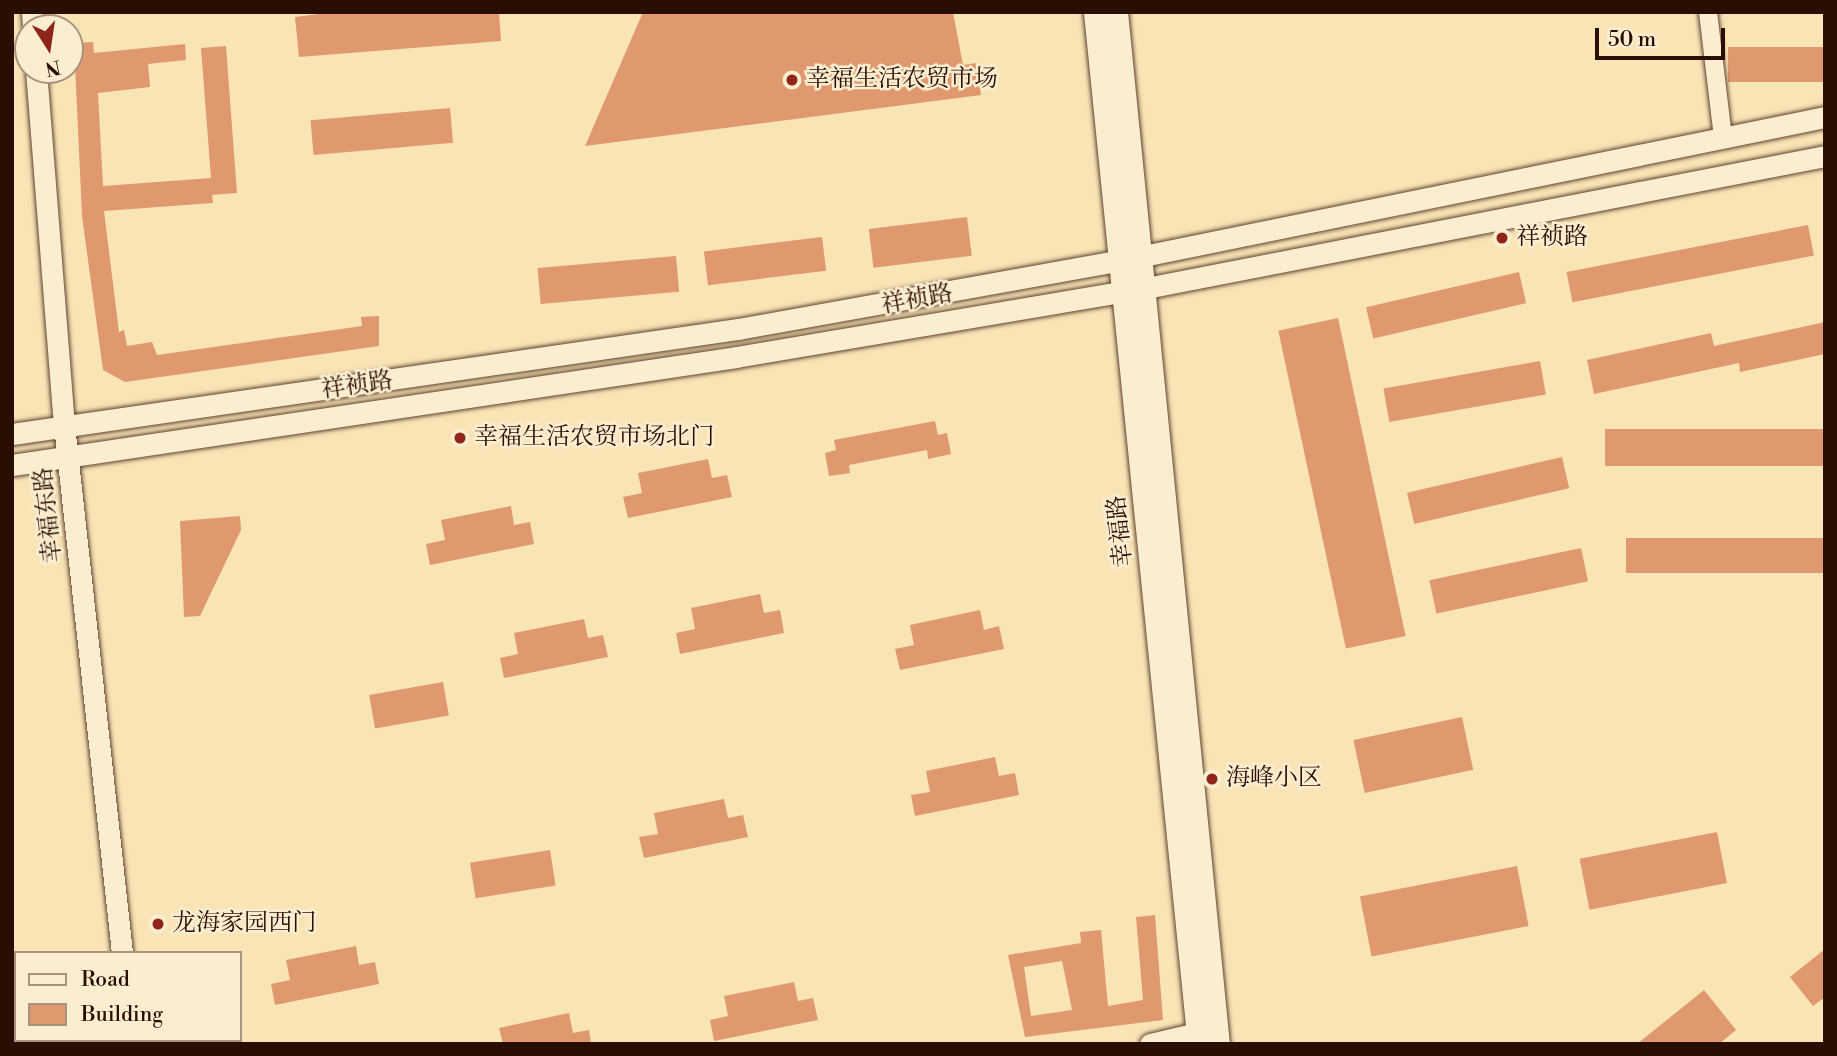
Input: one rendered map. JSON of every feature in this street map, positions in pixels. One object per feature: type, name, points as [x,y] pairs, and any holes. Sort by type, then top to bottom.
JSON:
[{"type":"main road","name":"幸福路","points":[[1095,12],[1132,258]]},
{"type":"main road","name":"幸福路","points":[[1116,12],[1132,258],[1208,1037]]},
{"type":"street","points":[[1708,12],[1723,137]]},
{"type":"street","name":"幸福东路","points":[[37,84],[64,425],[122,951]]},
{"type":"street","name":"祥祯路","points":[[12,434],[738,328],[1132,258],[1825,117]]},
{"type":"street","name":"祥祯路","points":[[12,465],[736,357],[1135,290],[1825,156]]},
{"type":"street","points":[[1150,1044],[1208,1037]]},
{"type":"building","points":[[335,12],[499,12],[501,41],[299,57],[295,17]]},
{"type":"building","name":"幸福生活农贸市场","points":[[643,12],[953,12],[963,65],[977,63],[981,95],[585,146]]},
{"type":"building","points":[[84,42],[93,42],[94,53],[185,44],[186,60],[148,64],[150,87],[98,93],[103,186],[211,178],[201,48],[226,46],[237,193],[212,195],[213,203],[104,211],[119,332],[124,330],[127,346],[152,342],[157,355],[362,326],[361,317],[379,316],[379,346],[125,382],[103,370],[82,216],[76,84],[84,84]]},
{"type":"building","points":[[1728,47],[1825,47],[1825,82],[1728,82]]},
{"type":"building","points":[[450,108],[453,143],[314,155],[311,120]]},
{"type":"building","points":[[967,217],[972,256],[873,268],[869,229]]},
{"type":"building","points":[[1808,225],[1814,255],[1572,302],[1567,272]]},
{"type":"building","points":[[822,237],[826,271],[708,285],[704,252]]},
{"type":"building","points":[[676,256],[679,292],[541,304],[538,268]]},
{"type":"building","points":[[1519,272],[1526,303],[1373,338],[1366,307]]},
{"type":"building","points":[[1338,318],[1406,636],[1346,649],[1278,331]]},
{"type":"building","points":[[1825,322],[1825,354],[1740,372],[1739,363],[1594,394],[1587,360],[1711,333],[1714,346]]},
{"type":"building","points":[[1540,361],[1546,394],[1389,422],[1383,389]]},
{"type":"building","points":[[935,421],[938,435],[947,433],[951,454],[928,459],[927,450],[849,465],[850,473],[829,476],[825,453],[836,450],[834,440]]},
{"type":"building","points":[[1605,429],[1825,429],[1825,466],[1605,466]]},
{"type":"building","points":[[1562,457],[1569,488],[1414,524],[1407,493]]},
{"type":"building","points":[[708,459],[712,478],[727,475],[732,497],[628,518],[623,497],[642,493],[638,473]]},
{"type":"building","points":[[511,506],[514,525],[530,522],[534,544],[430,565],[426,544],[445,540],[441,520]]},
{"type":"building","points":[[240,516],[241,530],[200,616],[184,617],[180,521]]},
{"type":"building","points":[[1626,538],[1825,538],[1825,573],[1626,573]]},
{"type":"building","points":[[1581,548],[1588,581],[1436,613],[1429,580]]},
{"type":"building","points":[[760,594],[764,613],[780,610],[784,633],[680,654],[676,633],[695,629],[691,608]]},
{"type":"building","points":[[980,610],[984,630],[999,626],[1004,649],[900,670],[895,649],[914,645],[910,625]]},
{"type":"building","points":[[584,619],[588,638],[603,635],[608,657],[504,678],[500,658],[518,654],[514,633]]},
{"type":"building","points":[[443,682],[449,715],[375,729],[369,695]]},
{"type":"building","points":[[1462,717],[1473,770],[1365,793],[1353,740]]},
{"type":"building","points":[[995,757],[999,776],[1015,773],[1019,795],[915,816],[911,795],[930,792],[926,771]]},
{"type":"building","points":[[724,799],[728,818],[743,815],[748,837],[644,858],[639,837],[658,834],[654,813]]},
{"type":"building","points":[[1717,832],[1727,883],[1589,910],[1580,859]]},
{"type":"building","points":[[550,850],[556,886],[476,898],[470,863]]},
{"type":"building","points":[[1517,866],[1529,926],[1372,956],[1360,897]]},
{"type":"building","points":[[1155,915],[1163,1020],[1025,1037],[1008,955],[1081,943],[1080,932],[1101,930],[1108,1006],[1143,1000],[1136,917]],"holes":[[[1062,961],[1072,1010],[1031,1016],[1024,967]]]},
{"type":"building","points":[[356,946],[359,965],[375,962],[379,984],[275,1005],[271,984],[290,980],[286,960]]},
{"type":"building","points":[[1825,949],[1825,997],[1813,1006],[1790,977]]},
{"type":"building","points":[[794,982],[798,1001],[813,998],[818,1020],[714,1041],[710,1020],[728,1016],[724,996]]},
{"type":"building","points":[[1704,990],[1736,1030],[1719,1044],[1637,1044]]},
{"type":"building","points":[[569,1013],[573,1033],[589,1030],[591,1044],[503,1044],[499,1028]]},
{"type":"place","name":"幸福生活农贸市场","points":[[792,80]]},
{"type":"place","name":"祥祯路","points":[[1502,238]]},
{"type":"place","name":"幸福生活农贸市场北门","points":[[460,438]]},
{"type":"place","name":"海峰小区","points":[[1212,779]]},
{"type":"place","name":"龙海家园西门","points":[[158,924]]}]
